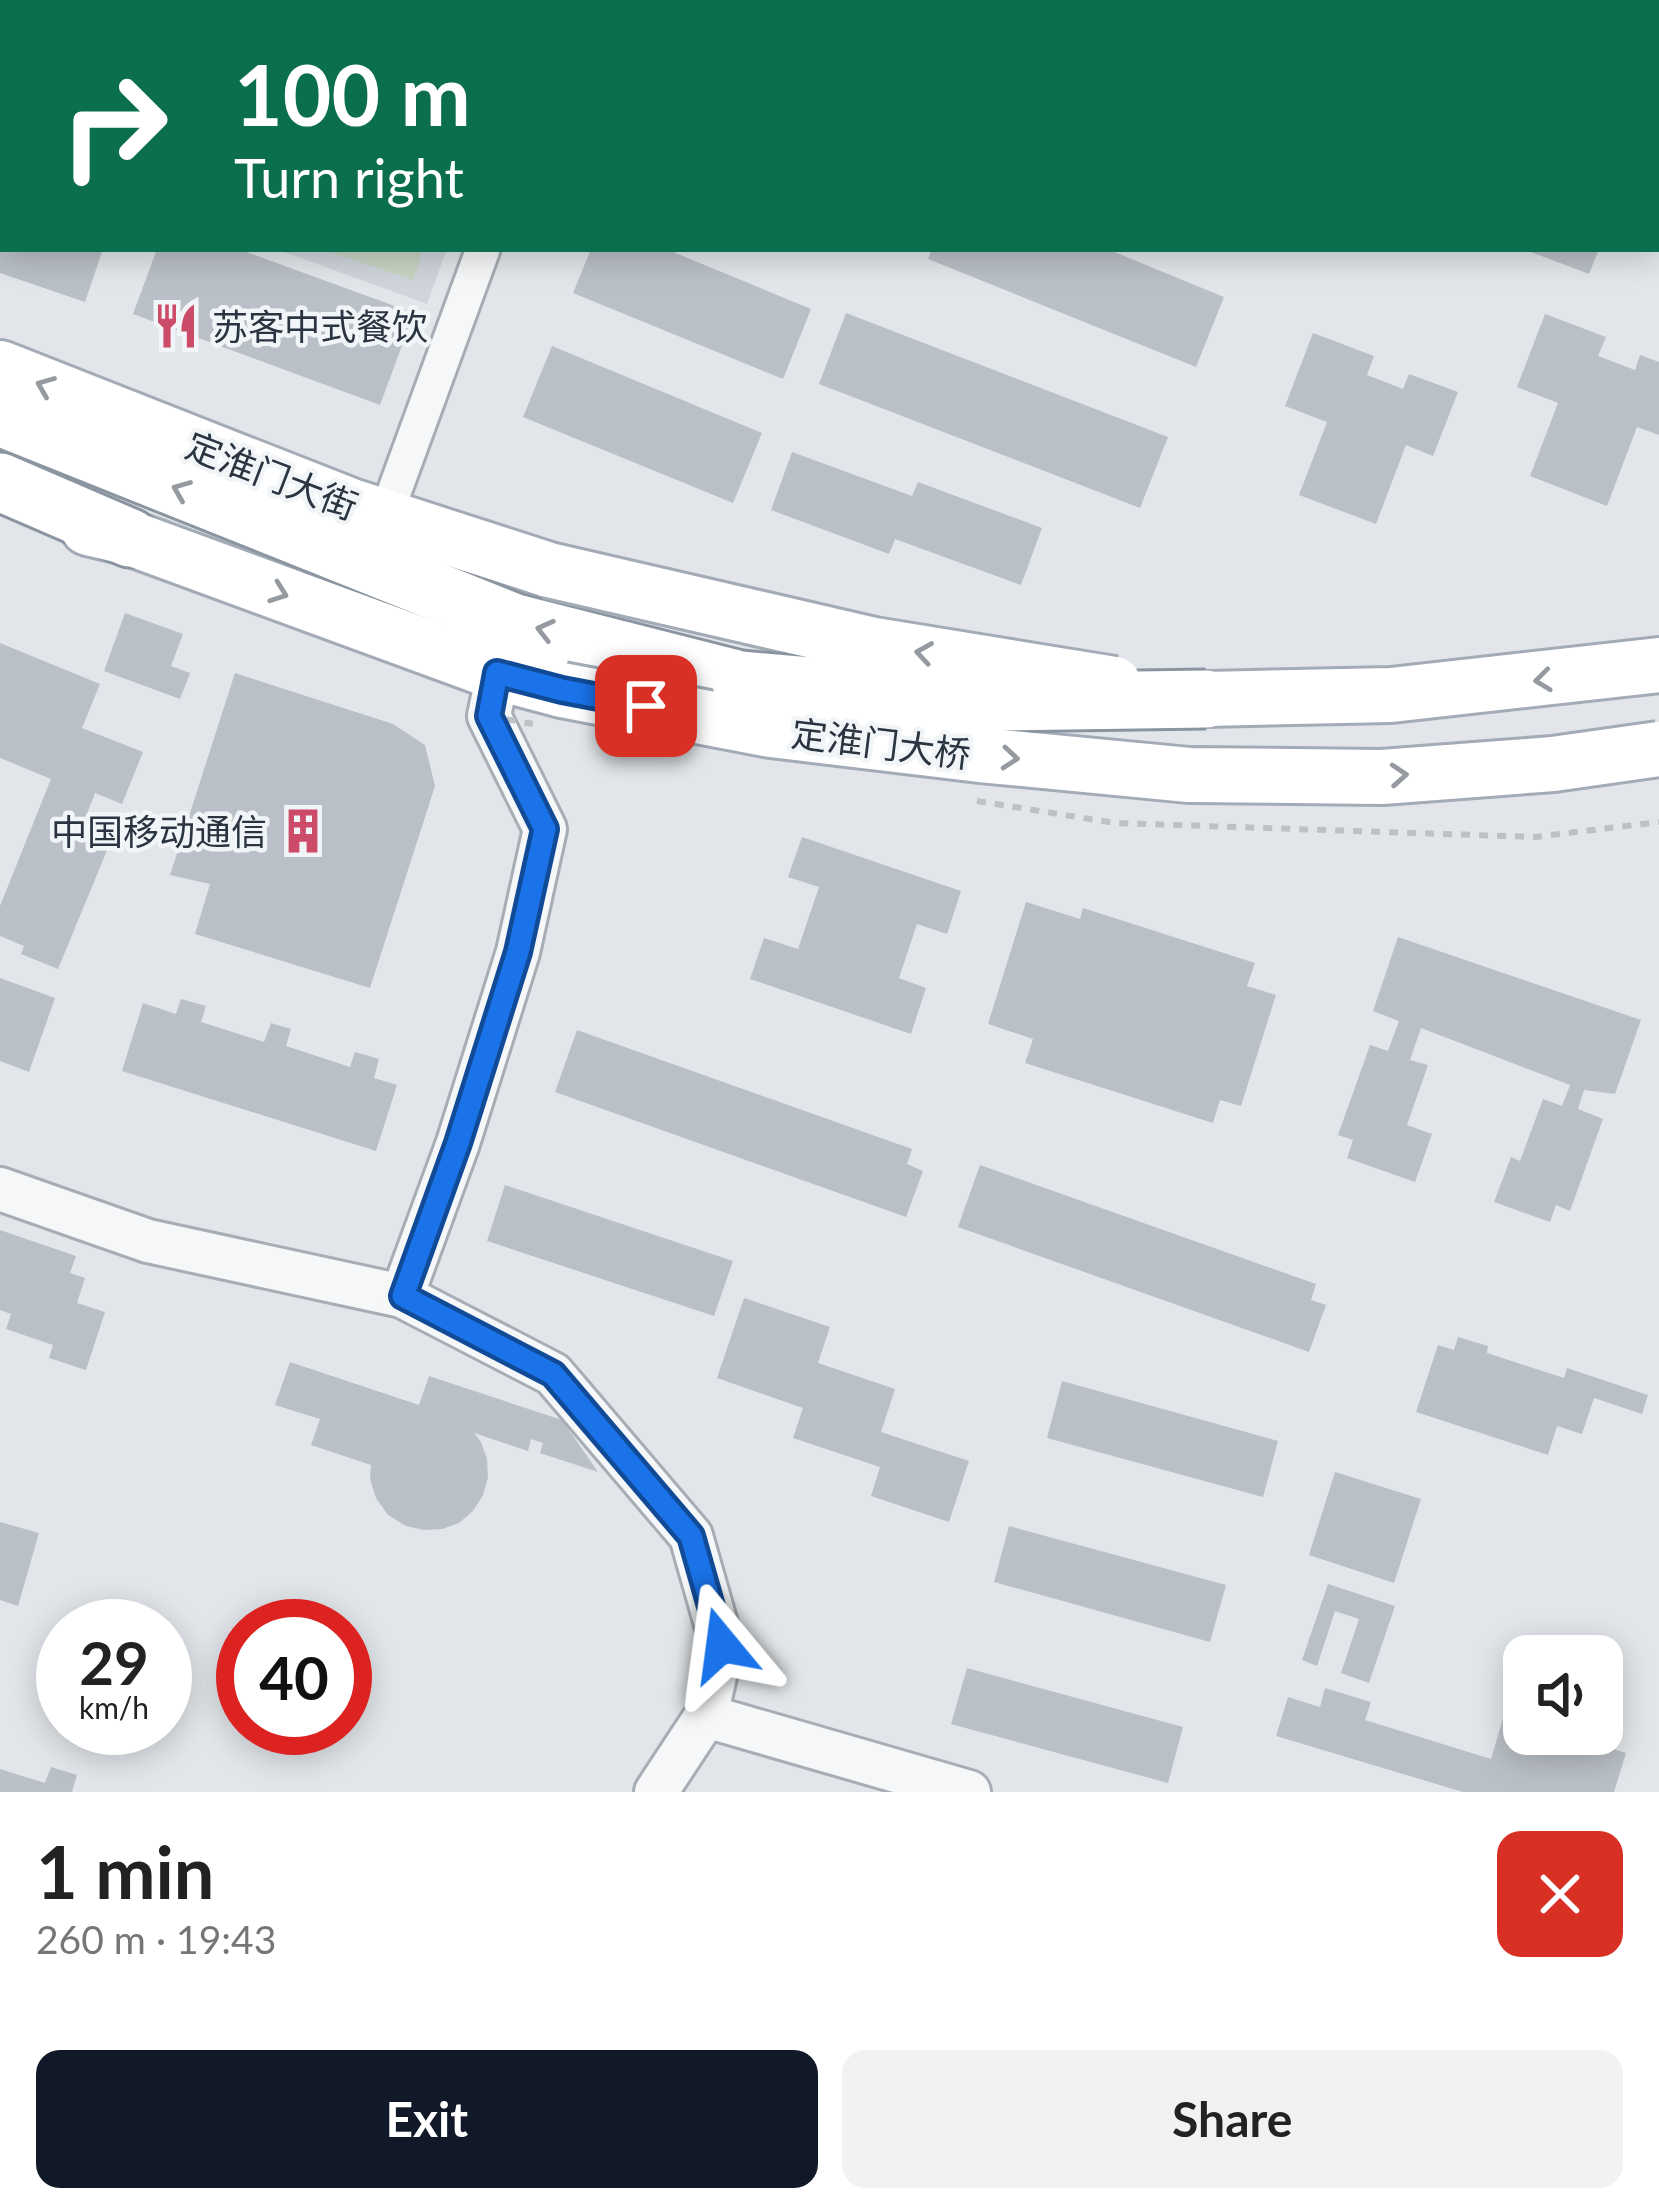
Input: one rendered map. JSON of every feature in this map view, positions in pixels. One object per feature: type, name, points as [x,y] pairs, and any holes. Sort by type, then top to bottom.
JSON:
[{"type":"highway","points":[[0,417],[515,623],[740,680],[996,702],[1206,699]]},
{"type":"highway","points":[[0,482],[130,538]]},
{"type":"main road","name":"定淮门大街","points":[[0,368],[385,518],[549,570],[874,645],[1206,699]]},
{"type":"main road","points":[[0,508],[130,538]]},
{"type":"main road","name":"定淮门大桥","points":[[130,538],[497,673],[772,730],[1189,775],[1382,777],[1553,764],[1659,749]]},
{"type":"main road","points":[[1206,699],[1390,695],[1659,665]]},
{"type":"street","points":[[385,518],[482,252]]},
{"type":"street","points":[[403,1296],[458,1143],[518,952],[545,829],[489,716],[497,673]]},
{"type":"street","points":[[0,1189],[148,1241],[403,1296],[553,1374],[691,1536],[722,1645],[706,1717],[656,1792]]},
{"type":"street","points":[[706,1717],[969,1792]]},
{"type":"shaded area","points":[[284,252],[446,252],[427,304]]},
{"type":"green space","points":[[329,252],[422,252],[413,280]]},
{"type":"building","points":[[0,252],[102,252],[85,302],[0,273]]},
{"type":"building","points":[[156,252],[246,252],[414,313],[380,405],[133,314]]},
{"type":"building","points":[[590,252],[673,252],[811,309],[783,379],[573,293]]},
{"type":"building","points":[[931,252],[1114,252],[1224,297],[1196,367],[928,259]]},
{"type":"building","points":[[1531,252],[1598,252],[1589,274]]},
{"type":"building","points":[[846,313],[1168,437],[1140,508],[819,384]]},
{"type":"building","points":[[1545,314],[1606,337],[1598,356],[1635,370],[1640,355],[1659,362],[1659,435],[1637,427],[1607,506],[1530,476],[1558,403],[1517,387]]},
{"type":"building","points":[[1313,333],[1374,356],[1367,375],[1403,389],[1409,374],[1458,392],[1433,456],[1406,445],[1376,524],[1299,495],[1327,422],[1285,406]]},
{"type":"building","points":[[552,346],[762,433],[733,503],[523,417]]},
{"type":"building","points":[[792,452],[912,496],[918,482],[1042,528],[1021,585],[895,539],[889,554],[771,510]]},
{"type":"building","points":[[125,613],[183,634],[171,666],[190,673],[180,699],[104,671]]},
{"type":"building","points":[[0,643],[100,684],[82,728],[143,752],[122,804],[95,793],[85,819],[115,831],[58,969],[21,954],[24,946],[0,936],[0,906],[51,779],[0,758]]},
{"type":"building","name":"中国移动通信","points":[[235,673],[393,724],[425,745],[435,786],[370,988],[195,934],[210,884],[170,875]]},
{"type":"building","points":[[802,837],[961,891],[947,934],[917,924],[899,978],[926,988],[911,1034],[750,979],[764,938],[798,949],[819,887],[788,877]]},
{"type":"building","points":[[1026,902],[1080,919],[1083,908],[1255,963],[1247,986],[1276,995],[1241,1106],[1220,1100],[1213,1123],[1025,1063],[1033,1039],[988,1024]]},
{"type":"building","points":[[1398,937],[1641,1020],[1615,1094],[1584,1090],[1578,1109],[1603,1119],[1570,1211],[1556,1205],[1550,1222],[1494,1202],[1511,1157],[1520,1161],[1543,1099],[1562,1106],[1570,1085],[1421,1028],[1410,1060],[1428,1065],[1407,1125],[1432,1134],[1415,1182],[1347,1158],[1353,1140],[1338,1135],[1370,1045],[1388,1051],[1399,1021],[1373,1011]]},
{"type":"building","points":[[0,978],[55,998],[29,1072],[0,1061]]},
{"type":"building","points":[[181,999],[206,1006],[201,1022],[264,1042],[271,1023],[291,1029],[286,1046],[350,1067],[355,1052],[379,1059],[374,1078],[397,1085],[376,1151],[122,1071],[143,1003],[176,1014]]},
{"type":"building","points":[[577,1030],[912,1149],[907,1164],[923,1171],[906,1217],[555,1092]]},
{"type":"building","points":[[980,1165],[1316,1284],[1311,1300],[1326,1305],[1309,1352],[958,1227]]},
{"type":"building","points":[[505,1185],[733,1261],[714,1316],[487,1241]]},
{"type":"building","points":[[0,1230],[76,1256],[70,1273],[85,1278],[77,1303],[105,1312],[86,1370],[49,1358],[53,1345],[6,1329],[11,1314],[0,1310]]},
{"type":"building","points":[[744,1298],[830,1327],[818,1363],[895,1389],[881,1432],[969,1461],[949,1522],[871,1496],[880,1467],[793,1438],[803,1408],[717,1378]]},
{"type":"building","points":[[1458,1337],[1488,1346],[1487,1353],[1564,1378],[1567,1368],[1648,1395],[1642,1414],[1594,1398],[1582,1434],[1557,1426],[1548,1455],[1416,1412],[1438,1345],[1454,1350]]},
{"type":"building","points":[[290,1362],[419,1405],[429,1376],[562,1420],[598,1472],[540,1453],[543,1443],[531,1439],[528,1451],[474,1433],[487,1459],[488,1478],[473,1511],[442,1529],[406,1526],[388,1515],[376,1498],[371,1465],[311,1445],[320,1419],[275,1405]]},
{"type":"building","points":[[1062,1381],[1278,1441],[1263,1497],[1047,1438]]},
{"type":"building","points":[[1335,1472],[1421,1499],[1394,1583],[1309,1555]]},
{"type":"building","points":[[0,1522],[39,1533],[18,1606],[0,1600]]},
{"type":"building","points":[[1009,1526],[1226,1585],[1210,1642],[994,1582]]},
{"type":"building","points":[[1328,1584],[1395,1606],[1369,1683],[1341,1673],[1359,1619],[1335,1611],[1317,1666],[1302,1660]]},
{"type":"building","points":[[967,1668],[1183,1727],[1168,1783],[951,1724]]},
{"type":"building","points":[[1325,1688],[1371,1702],[1365,1720],[1491,1759],[1503,1718],[1503,1755],[1626,1753],[1614,1792],[1463,1792],[1276,1736],[1288,1697],[1320,1707]]},
{"type":"building","points":[[51,1767],[77,1775],[72,1792],[0,1792],[0,1769],[45,1783]]},
{"type":"place","name":"苏客中式餐饮","points":[[176,326]]},
{"type":"place","name":"中国移动通信","points":[[303,831]]},
{"type":"route","points":[[646,706],[497,673],[489,716],[545,829],[518,952],[458,1143],[403,1296],[553,1374],[691,1536],[722,1645]]}]
